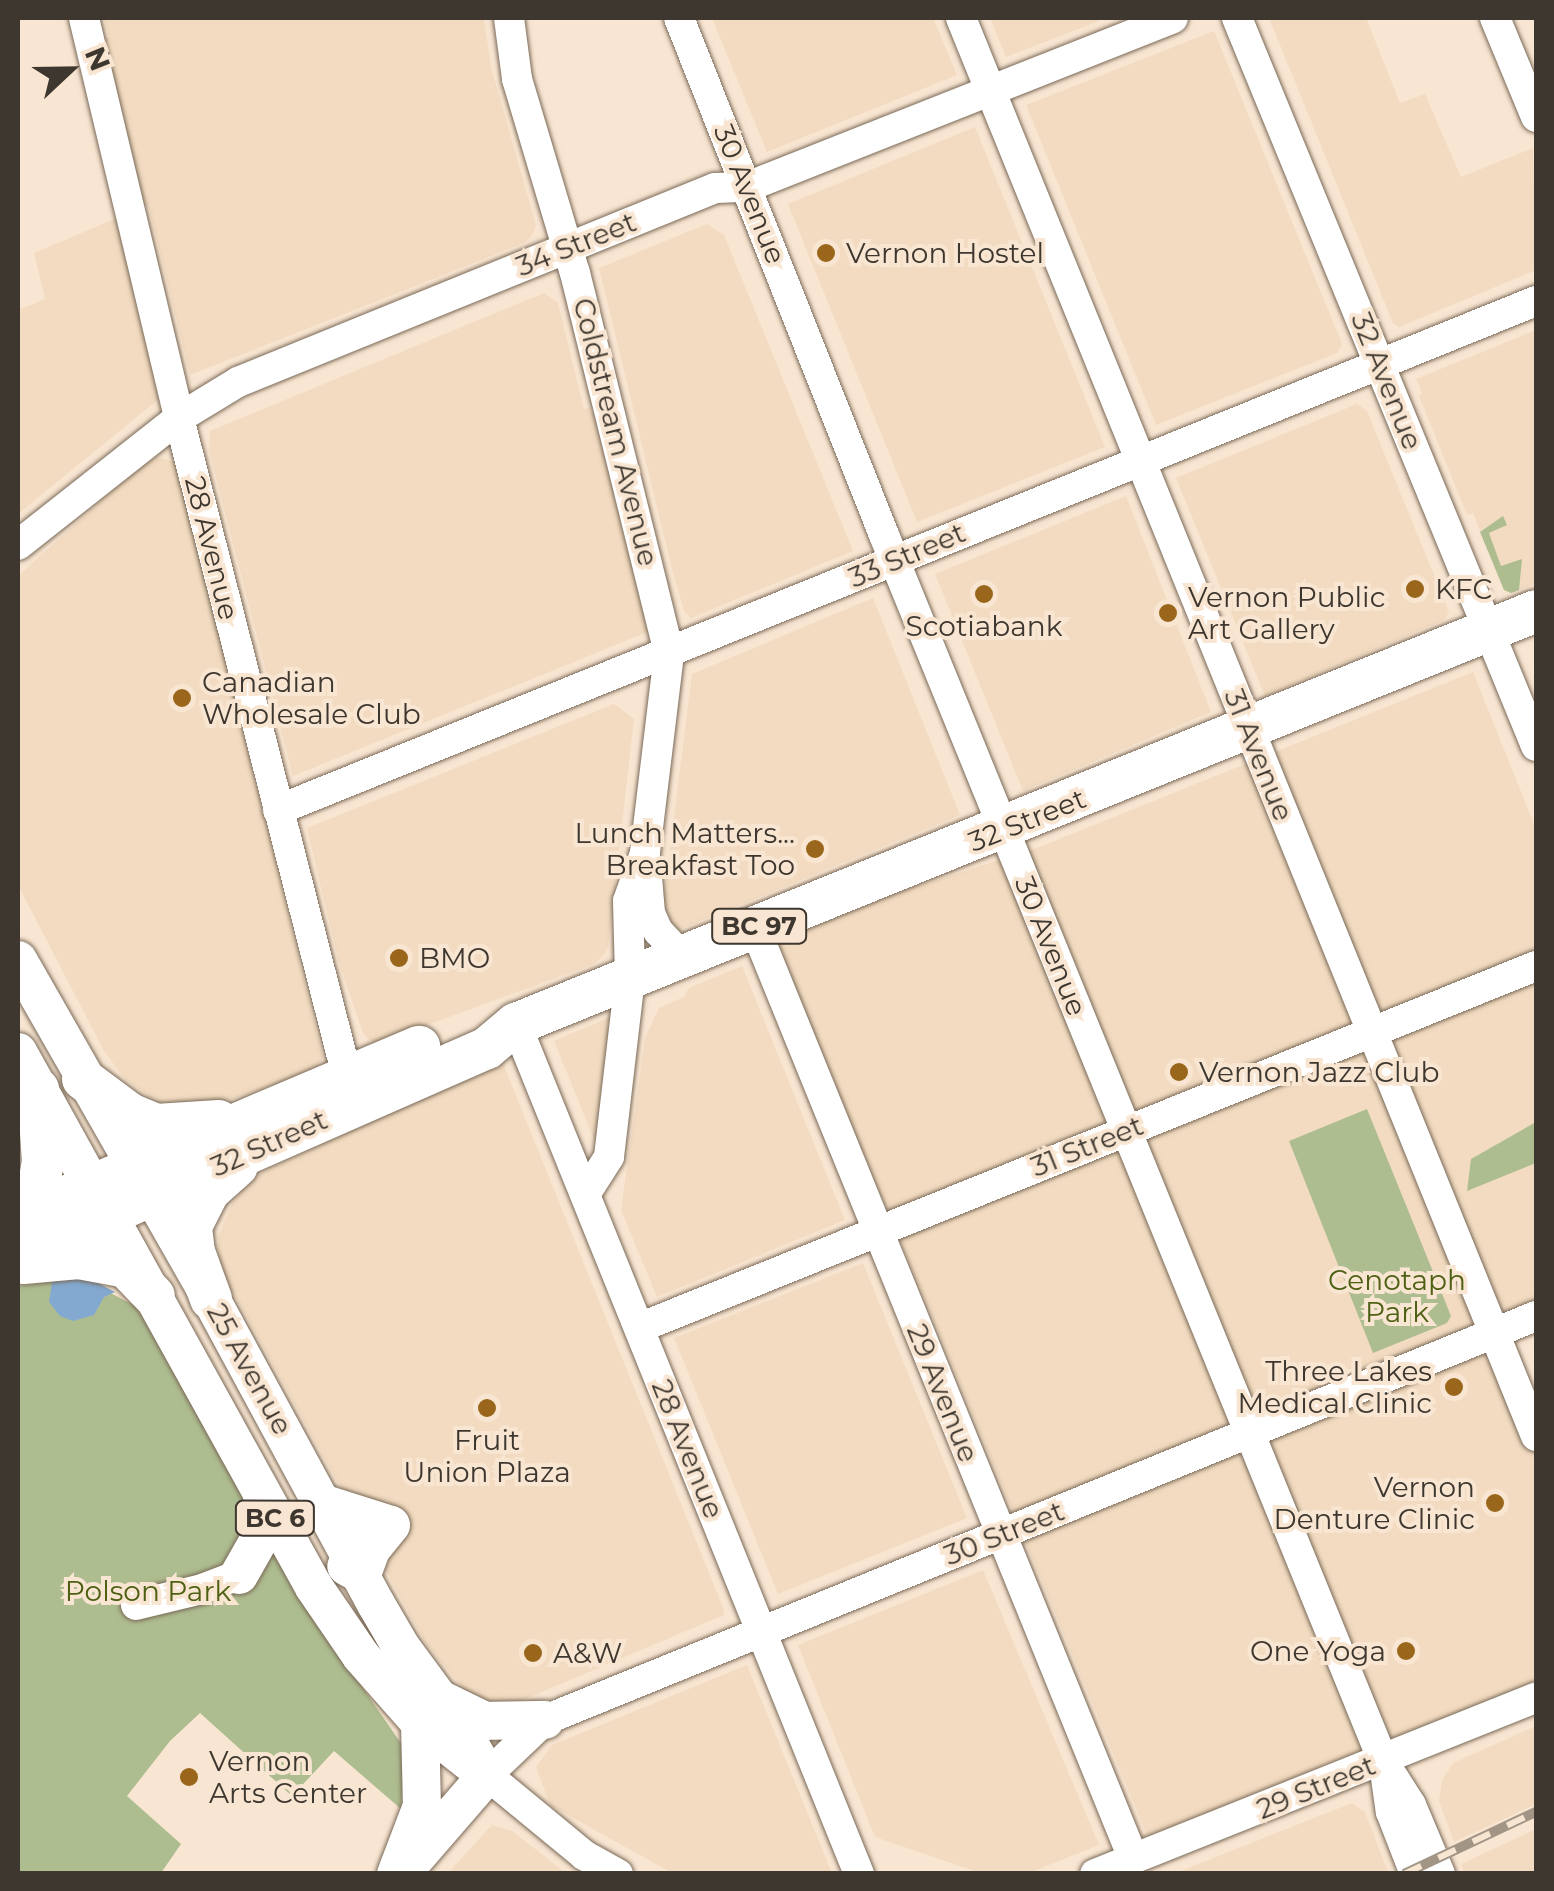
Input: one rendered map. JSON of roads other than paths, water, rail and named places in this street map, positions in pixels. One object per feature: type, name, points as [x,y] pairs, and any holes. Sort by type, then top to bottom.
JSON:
[{"type":"highway","name":"32 Street","points":[[18,1254],[102,1200],[250,1134],[487,1048],[516,1024],[1536,611]]},
{"type":"highway","name":"32 Street","points":[[250,1134],[347,1076],[476,1026],[516,1024]]},
{"type":"highway","points":[[18,1215],[38,1190],[43,1162],[28,1071]]},
{"type":"highway","points":[[83,1079],[130,1114],[156,1124],[250,1134],[208,1192],[191,1226],[194,1252],[212,1300]]},
{"type":"highway","name":"32 Street","points":[[18,1215],[102,1200]]},
{"type":"highway","points":[[18,1263],[78,1258],[126,1267],[154,1296]]},
{"type":"main road","name":"25 Avenue","points":[[18,960],[212,1300],[401,1647],[430,1711]]},
{"type":"main road","name":"25 Avenue","points":[[28,1071],[314,1587],[362,1656],[430,1711],[486,1775]]},
{"type":"main road","points":[[211,1398],[282,1478],[331,1557],[362,1576]]},
{"type":"main road","points":[[239,1575],[264,1532],[262,1496]]},
{"type":"main road","points":[[239,1575],[278,1570],[314,1587]]},
{"type":"main road","points":[[398,1874],[422,1806],[430,1711],[485,1721],[545,1720]]},
{"type":"main road","points":[[398,1874],[486,1775]]},
{"type":"street","name":"28 Avenue","points":[[84,18],[179,418],[347,1076]]},
{"type":"street","name":"Coldstream Avenue","points":[[510,18],[517,80],[568,247],[666,628],[669,654],[645,852],[628,901],[630,978],[609,1158],[586,1193]]},
{"type":"street","name":"30 Avenue","points":[[679,18],[894,561],[1383,1761],[1411,1805],[1440,1874]]},
{"type":"street","name":"31 Avenue","points":[[960,18],[1536,1436]]},
{"type":"street","name":"34 Street","points":[[18,546],[179,418],[238,382],[715,188],[748,188],[1173,18]]},
{"type":"street","name":"32 Avenue","points":[[1236,18],[1536,746]]},
{"type":"street","points":[[1495,18],[1536,117]]},
{"type":"street","name":"33 Street","points":[[278,810],[1536,301]]},
{"type":"street","points":[[600,682],[621,682],[638,690],[654,703],[662,721]]},
{"type":"street","name":"Coldstream Avenue","points":[[645,852],[650,913],[682,957]]},
{"type":"street","name":"29 Avenue","points":[[755,928],[1133,1858]]},
{"type":"street","name":"31 Street","points":[[640,1328],[1536,966]]},
{"type":"street","name":"28 Avenue","points":[[516,1024],[859,1874]]},
{"type":"street","name":"30 Street","points":[[486,1775],[545,1720],[1536,1316]]},
{"type":"street","points":[[136,1605],[202,1590],[239,1575]]},
{"type":"street","name":"29 Street","points":[[1094,1874],[1536,1698]]},
{"type":"street","name":"30 Avenue","points":[[1383,1761],[1391,1812],[1414,1874]]},
{"type":"street","name":"25 Avenue","points":[[486,1775],[571,1845],[618,1874]]},
{"type":"street","points":[[1322,1786],[1364,1784],[1381,1794],[1391,1812]]},
{"type":"water","points":[[53,1275],[92,1280],[115,1292],[104,1297],[94,1315],[73,1321],[60,1316],[49,1302]]},
{"type":"railway","points":[[1404,1874],[1536,1812]]},
{"type":"place","name":"Vernon Hostel","points":[[826,253]]},
{"type":"place","name":"KFC","points":[[1415,589]]},
{"type":"place","name":"Scotiabank","points":[[984,594]]},
{"type":"place","name":"Vernon Public Art Gallery","points":[[1168,613]]},
{"type":"place","name":"Canadian Wholesale Club","points":[[182,698]]},
{"type":"place","name":"Lunch Matters... Breakfast Too","points":[[815,849]]},
{"type":"place","name":"BMO","points":[[399,958]]},
{"type":"place","name":"Vernon Jazz Club","points":[[1179,1072]]},
{"type":"place","name":"Three Lakes Medical Clinic","points":[[1454,1387]]},
{"type":"place","name":"Fruit Union Plaza","points":[[487,1408]]},
{"type":"place","name":"Vernon Denture Clinic","points":[[1495,1503]]},
{"type":"place","name":"One Yoga","points":[[1406,1651]]},
{"type":"place","name":"A&W","points":[[533,1653]]},
{"type":"place","name":"Vernon Arts Center","points":[[189,1777]]},
{"type":"park label","name":"Cenotaph Park","points":[[1397,1296]]},
{"type":"park label","name":"Polson Park","points":[[148,1591]]}]
